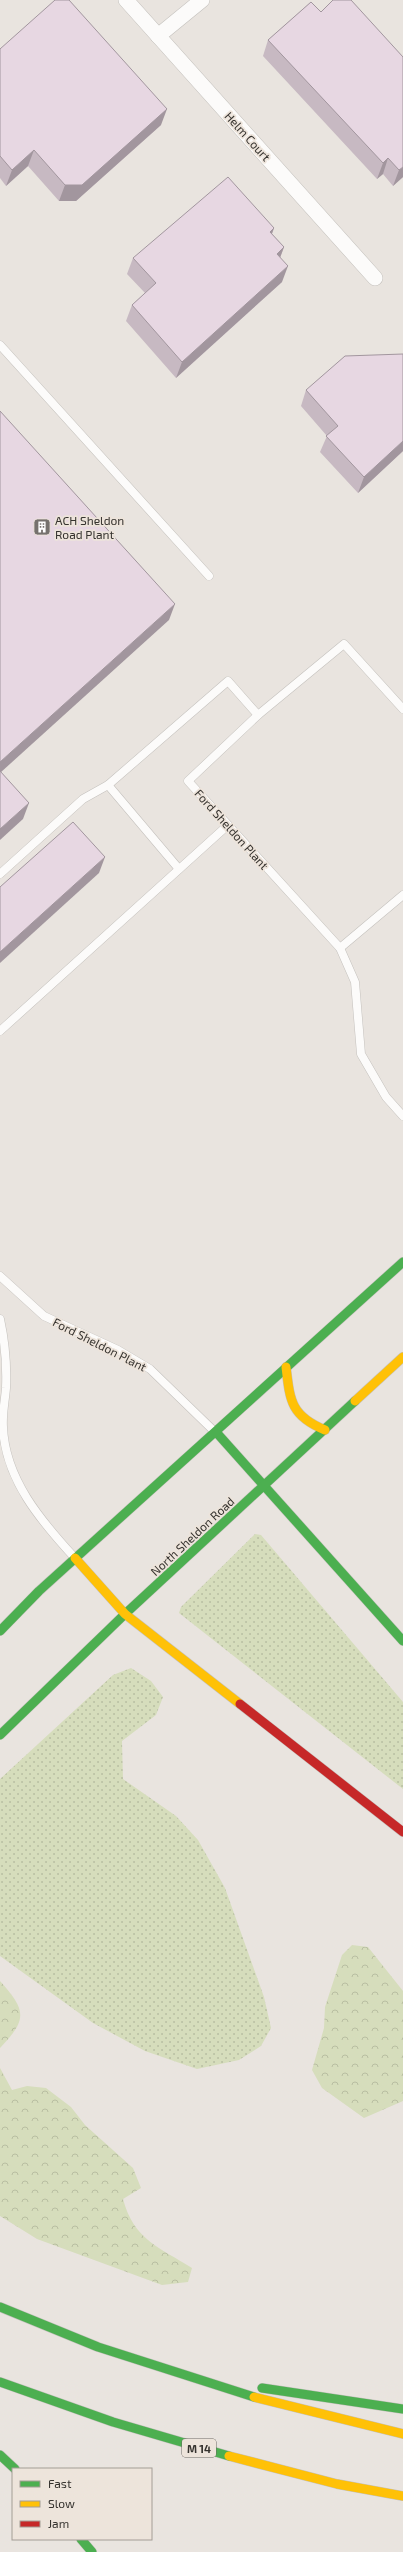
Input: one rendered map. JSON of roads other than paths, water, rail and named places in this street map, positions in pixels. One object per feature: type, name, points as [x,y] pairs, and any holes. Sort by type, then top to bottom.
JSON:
[{"type":"main road","points":[[0,1631],[75,1558],[403,1262]]},
{"type":"main road","name":"North Sheldon Road","points":[[0,1734],[125,1614],[403,1357]]},
{"type":"main road","points":[[286,1367],[290,1399],[294,1410],[304,1421],[325,1430]]},
{"type":"main road","points":[[216,1432],[403,1641]]},
{"type":"main road","points":[[75,1558],[125,1614],[403,1832]]},
{"type":"main road","points":[[0,2307],[48,2328],[172,2374],[304,2412],[403,2434]]},
{"type":"main road","points":[[172,2374],[403,2409]]},
{"type":"main road","name":"M 14","points":[[0,2382],[49,2401],[184,2444],[360,2491],[403,2496]]},
{"type":"main road","points":[[0,2455],[14,2468]]},
{"type":"main road","points":[[82,2540],[92,2552]]},
{"type":"street","name":"Helm Court","points":[[126,0],[375,278]]},
{"type":"street","points":[[158,36],[202,0]]},
{"type":"lane","points":[[0,346],[209,576]]},
{"type":"lane","name":"Ford Sheldon Plant","points":[[403,709],[344,644],[258,715],[188,781],[340,948],[355,982],[361,1054],[386,1097],[403,1116]]},
{"type":"lane","points":[[0,874],[83,799],[108,786],[228,681],[258,715]]},
{"type":"lane","points":[[108,786],[179,869]]},
{"type":"lane","points":[[0,1031],[228,825]]},
{"type":"lane","points":[[340,948],[403,895]]},
{"type":"lane","name":"Ford Sheldon Plant","points":[[0,1276],[44,1316],[118,1350],[150,1369],[216,1432]]},
{"type":"lane","points":[[0,1319],[5,1345],[3,1428],[7,1457],[19,1486],[51,1532],[75,1558]]},
{"type":"place","name":"ACH Sheldon Road Plant","points":[[42,527]]}]
